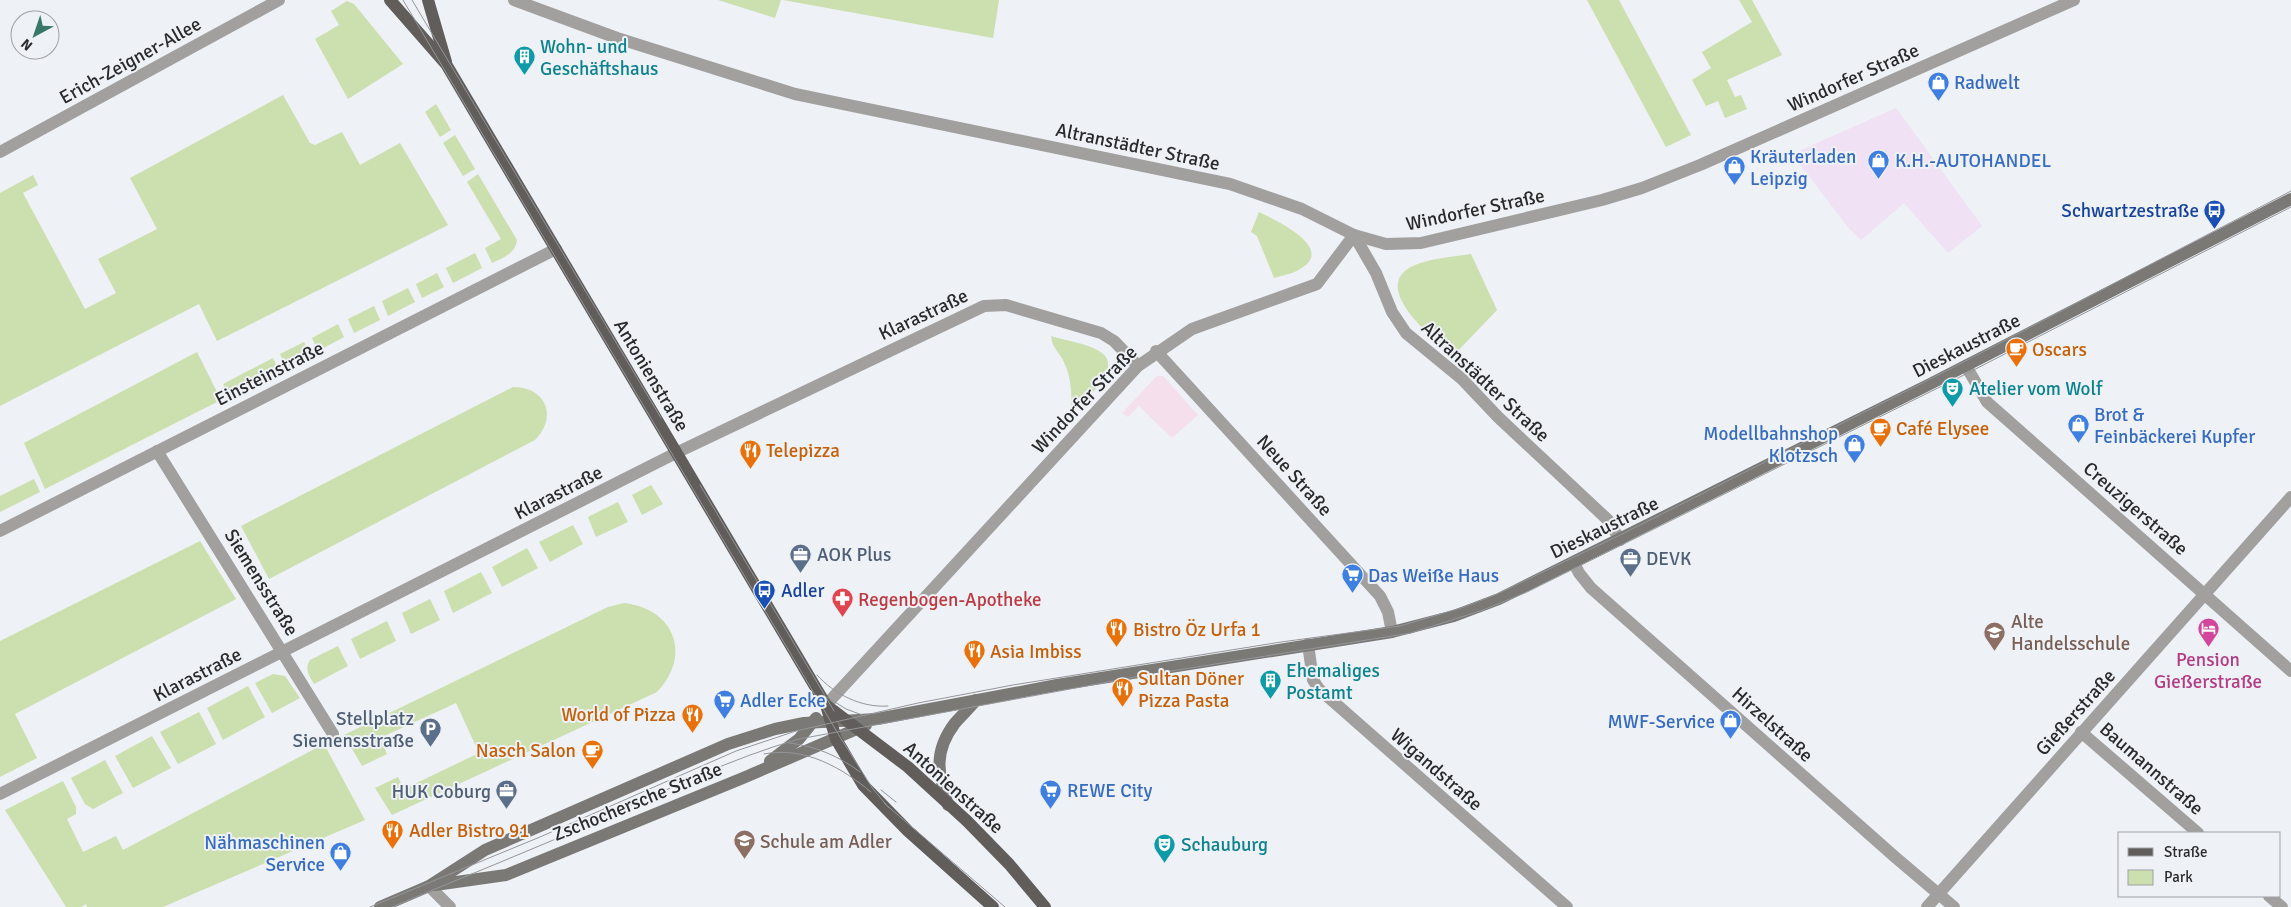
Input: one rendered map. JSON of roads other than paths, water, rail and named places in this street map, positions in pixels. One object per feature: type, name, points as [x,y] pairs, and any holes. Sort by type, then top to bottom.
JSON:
[{"type":"main road","name":"Antonienstraße","points":[[390,0],[446,64],[826,705],[836,739],[862,785],[908,831],[993,907]]},
{"type":"main road","name":"Antonienstraße","points":[[428,0],[446,64]]},
{"type":"main road","name":"Dieskaustraße","points":[[877,719],[1123,674],[1392,632],[1422,626],[1475,609],[1620,540],[1966,366],[2291,199]]},
{"type":"main road","points":[[948,805],[938,772],[941,750],[948,732],[976,700]]},
{"type":"main road","name":"Antonienstraße","points":[[826,705],[908,767],[1009,864],[1045,907]]},
{"type":"main road","name":"Zschochersche Straße","points":[[743,778],[783,752],[813,722],[826,705]]},
{"type":"main road","name":"Zschochersche Straße","points":[[380,907],[429,886],[485,850],[711,751],[775,729],[830,720],[877,719]]},
{"type":"main road","name":"Zschochersche Straße","points":[[429,886],[506,875],[836,739],[877,719]]},
{"type":"street","name":"Erich-Zeigner-Allee","points":[[0,152],[278,0]]},
{"type":"street","name":"Altranstädter Straße","points":[[514,0],[617,38],[795,94],[1230,184],[1302,209],[1354,235],[1376,274],[1392,312],[1406,333],[1462,379],[1498,417],[1608,520],[1620,540]]},
{"type":"street","name":"Windorfer Straße","points":[[826,705],[1138,366],[1156,351],[1192,329],[1317,284],[1354,235],[1386,244],[1421,243],[1602,200],[1642,188],[1708,162],[2074,0]]},
{"type":"street","name":"Einsteinstraße","points":[[0,531],[556,249]]},
{"type":"street","name":"Klarastraße","points":[[0,794],[676,453],[984,306],[1006,305],[1101,333],[1114,341],[1138,366]]},
{"type":"street","name":"Neue Straße","points":[[1156,351],[1380,596],[1388,612],[1392,632]]},
{"type":"street","name":"Creuzigerstraße","points":[[1966,366],[1987,402],[2291,670]]},
{"type":"street","name":"Siemensstraße","points":[[157,451],[284,651],[334,734]]},
{"type":"street","name":"Gießerstraße","points":[[1926,907],[2291,497]]},
{"type":"street","name":"Hirzelstraße","points":[[1574,562],[1579,573],[1591,588],[1954,907]]},
{"type":"street","name":"Wigandstraße","points":[[1308,644],[1313,680],[1319,689],[1567,907]]},
{"type":"street","name":"Baumannstraße","points":[[2082,732],[2197,832]]},
{"type":"street","points":[[429,886],[450,907]]},
{"type":"street","points":[[2270,897],[2282,907]]},
{"type":"tram line","points":[[403,0],[840,737],[873,789],[889,808]]},
{"type":"tram line","points":[[412,0],[661,418]]},
{"type":"tram line","points":[[370,907],[540,837],[736,751],[796,731],[918,703],[1013,685],[1281,642],[1400,626],[1464,607],[1497,594],[1618,536],[1954,367],[2291,191]]},
{"type":"tram line","points":[[392,907],[749,755],[799,739],[1146,675],[1411,633],[1483,610],[1527,592],[1960,377],[2291,207]]},
{"type":"tram line","points":[[700,485],[834,711]]},
{"type":"tram line","points":[[817,675],[840,694],[858,702],[868,705],[888,706]]},
{"type":"tram line","points":[[827,697],[846,709],[865,716]]},
{"type":"tram line","points":[[789,743],[826,753],[844,761],[860,772]]},
{"type":"tram line","points":[[764,754],[779,752],[808,756],[835,767],[871,792]]},
{"type":"tram line","points":[[881,790],[896,802]]},
{"type":"tram line","points":[[884,803],[1005,907]]},
{"type":"place","name":"Wohn- und Geschäftshaus","points":[[524,76]]},
{"type":"place","name":"Radwelt","points":[[1938,101]]},
{"type":"place","name":"K.H.-AUTOHANDEL","points":[[1879,179]]},
{"type":"place","name":"Kräuterladen Leipzig","points":[[1734,186]]},
{"type":"place","name":"Schwartzestraße","points":[[2215,229]]},
{"type":"place","name":"Oscars","points":[[2016,368]]},
{"type":"place","name":"Atelier vom Wolf","points":[[1953,407]]},
{"type":"place","name":"Brot & Feinbäckerei Kupfer","points":[[2078,444]]},
{"type":"place","name":"Café Elysee","points":[[1880,447]]},
{"type":"place","name":"Modellbahnshop Klotzsch","points":[[1854,463]]},
{"type":"place","name":"Telepizza","points":[[750,469]]},
{"type":"place","name":"AOK Plus","points":[[801,573]]},
{"type":"place","name":"DEVK","points":[[1630,577]]},
{"type":"place","name":"Das Weiße Haus","points":[[1352,594]]},
{"type":"place","name":"Adler","points":[[765,609]]},
{"type":"place","name":"Regenbogen-Apotheke","points":[[842,618]]},
{"type":"place","name":"Pension Gießerstraße","points":[[2208,647]]},
{"type":"place","name":"Bistro Öz Urfa 1","points":[[1117,648]]},
{"type":"place","name":"Alte Handelsschule","points":[[1995,651]]},
{"type":"place","name":"Asia Imbiss","points":[[974,670]]},
{"type":"place","name":"Ehemaliges Postamt","points":[[1270,700]]},
{"type":"place","name":"Sultan Döner Pizza Pasta","points":[[1122,708]]},
{"type":"place","name":"Adler Ecke","points":[[724,719]]},
{"type":"place","name":"World of Pizza","points":[[692,733]]},
{"type":"place","name":"MWF-Service","points":[[1731,740]]},
{"type":"place","name":"Stellplatz Siemensstraße","points":[[430,748]]},
{"type":"place","name":"Nasch Salon","points":[[592,769]]},
{"type":"place","name":"REWE City","points":[[1051,809]]},
{"type":"place","name":"HUK Coburg","points":[[507,810]]},
{"type":"place","name":"Adler Bistro 91","points":[[393,849]]},
{"type":"place","name":"Schule am Adler","points":[[744,860]]},
{"type":"place","name":"Schauburg","points":[[1165,863]]},
{"type":"place","name":"Nähmaschinen Service","points":[[341,872]]}]
